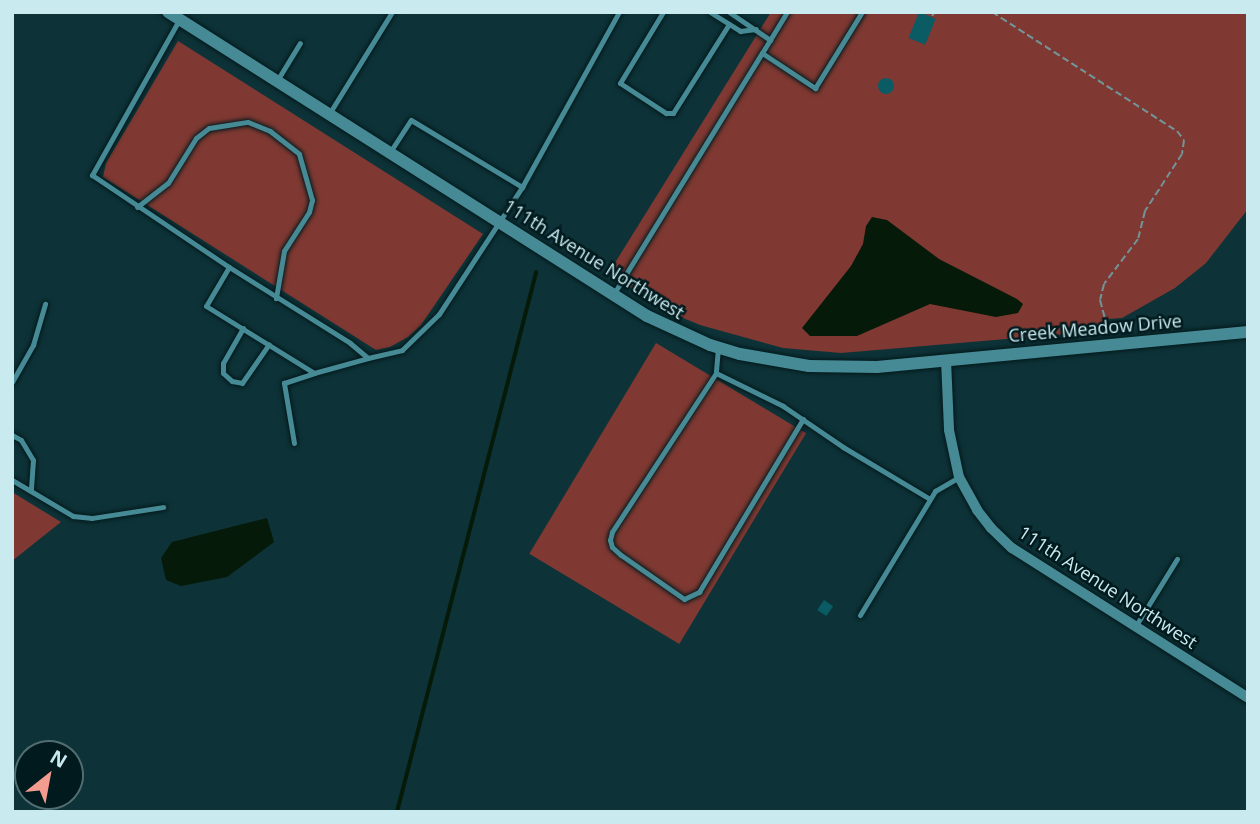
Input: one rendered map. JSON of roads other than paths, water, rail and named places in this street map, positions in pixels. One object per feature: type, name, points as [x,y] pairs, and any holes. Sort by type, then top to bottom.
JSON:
[{"type":"street","name":"111th Avenue Northwest","points":[[173,16],[647,316],[718,347],[773,361],[830,367],[946,360],[949,430],[958,477],[976,510],[1012,548],[1248,698]]},
{"type":"street","name":"Creek Meadow Drive","points":[[946,360],[1248,332]]},
{"type":"lane","points":[[328,114],[392,12]]},
{"type":"lane","points":[[294,443],[284,383],[402,350],[439,314],[522,187],[619,12]]},
{"type":"lane","points":[[663,12],[620,83],[666,113],[673,113],[729,24]]},
{"type":"lane","points":[[710,12],[740,31],[756,29]]},
{"type":"lane","points":[[729,12],[770,40]]},
{"type":"lane","points":[[613,295],[787,12]]},
{"type":"lane","points":[[762,53],[815,88],[862,12]]},
{"type":"lane","points":[[173,16],[92,175],[276,298],[350,343],[368,358]]},
{"type":"lane","points":[[277,81],[300,43]]},
{"type":"lane","points":[[390,152],[411,120],[522,187]]},
{"type":"lane","points":[[137,207],[168,183],[196,138],[209,128],[248,122],[270,131],[299,154],[312,200],[309,212],[284,251],[276,298]]},
{"type":"lane","points":[[229,267],[206,306],[314,373]]},
{"type":"lane","points":[[12,382],[33,345],[45,304]]},
{"type":"lane","points":[[243,328],[223,363],[223,373],[232,381],[242,383],[269,344]]},
{"type":"lane","points":[[718,347],[716,373],[612,532],[612,547],[621,555],[684,599],[699,592],[803,419]]},
{"type":"lane","points":[[716,373],[803,419],[843,447],[930,499]]},
{"type":"lane","points":[[12,435],[21,440],[33,460],[35,475],[31,491]]},
{"type":"lane","points":[[860,615],[935,491],[958,477]]},
{"type":"lane","points":[[12,480],[73,516],[92,518],[163,507]]},
{"type":"lane","points":[[1135,626],[1177,559]]},
{"type":"waterway","points":[[397,812],[536,273]]}]
